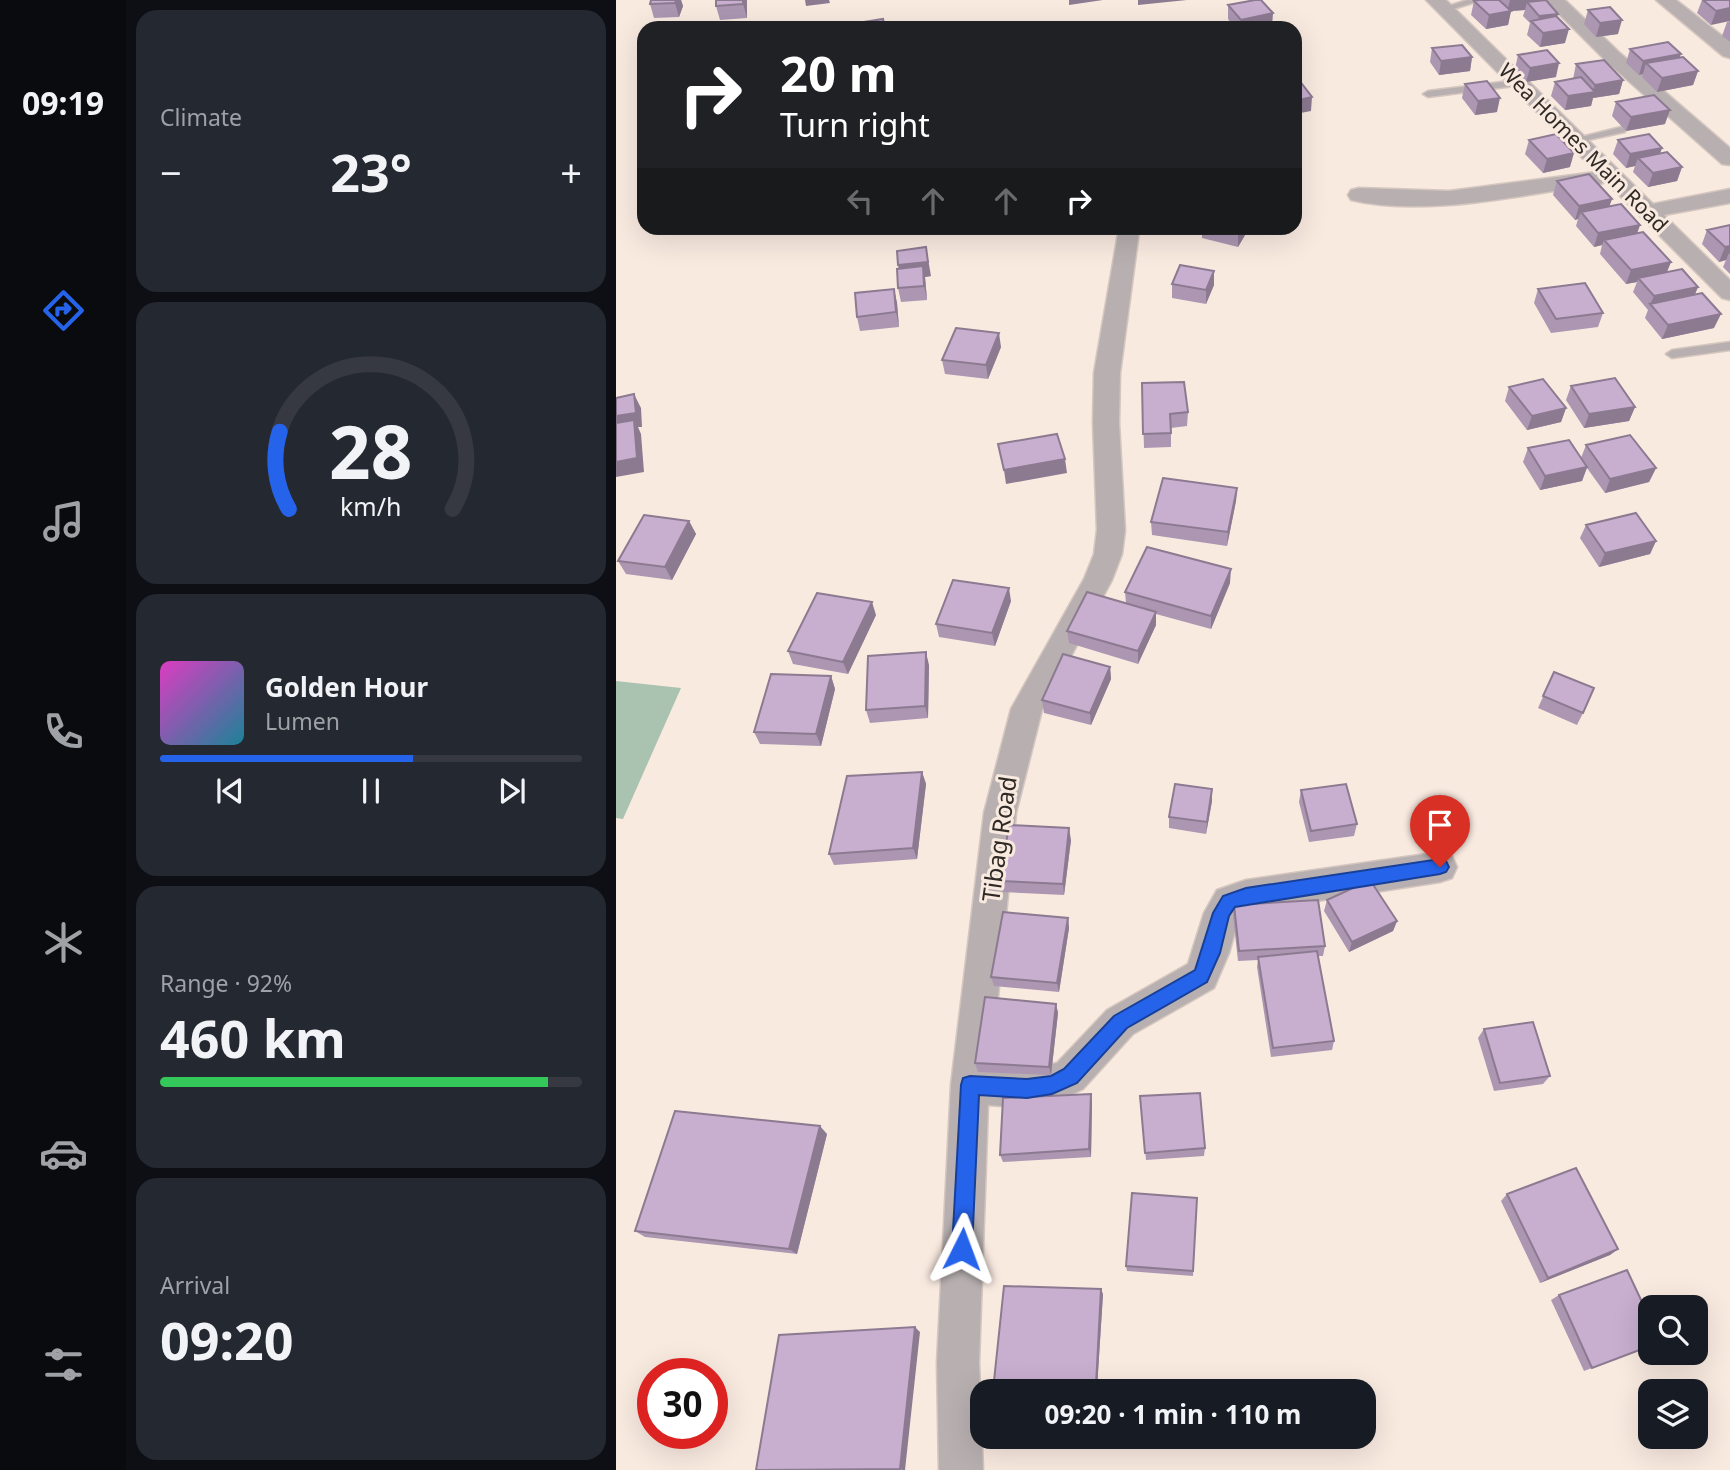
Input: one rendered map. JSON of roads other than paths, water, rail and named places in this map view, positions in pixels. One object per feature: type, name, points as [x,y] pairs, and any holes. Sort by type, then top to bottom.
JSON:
[{"type":"street","points":[[1554,0],[1614,58],[1730,159]]},
{"type":"street","points":[[1665,0],[1730,52]]},
{"type":"street","name":"Wea Homes Main Road","points":[[1438,3],[1730,293]]},
{"type":"street","points":[[1359,195],[1406,199],[1482,194],[1610,176]]},
{"type":"street","points":[[1646,212],[1730,196]]},
{"type":"street","name":"Tibag Road","points":[[961,1470],[958,1363],[970,1085],[1000,813],[1027,709],[1098,580],[1108,554],[1111,530],[1106,422],[1107,373],[1127,235]]},
{"type":"street","points":[[970,1085],[1027,1089],[1052,1085],[1070,1076],[1120,1022],[1201,976],[1211,953],[1222,913],[1229,901],[1246,896],[1440,867]]},
{"type":"lane","points":[[1438,3],[1474,1]]},
{"type":"lane","points":[[1428,94],[1518,83]]},
{"type":"lane","points":[[1574,140],[1621,130]]},
{"type":"lane","points":[[1672,354],[1730,346]]}]
